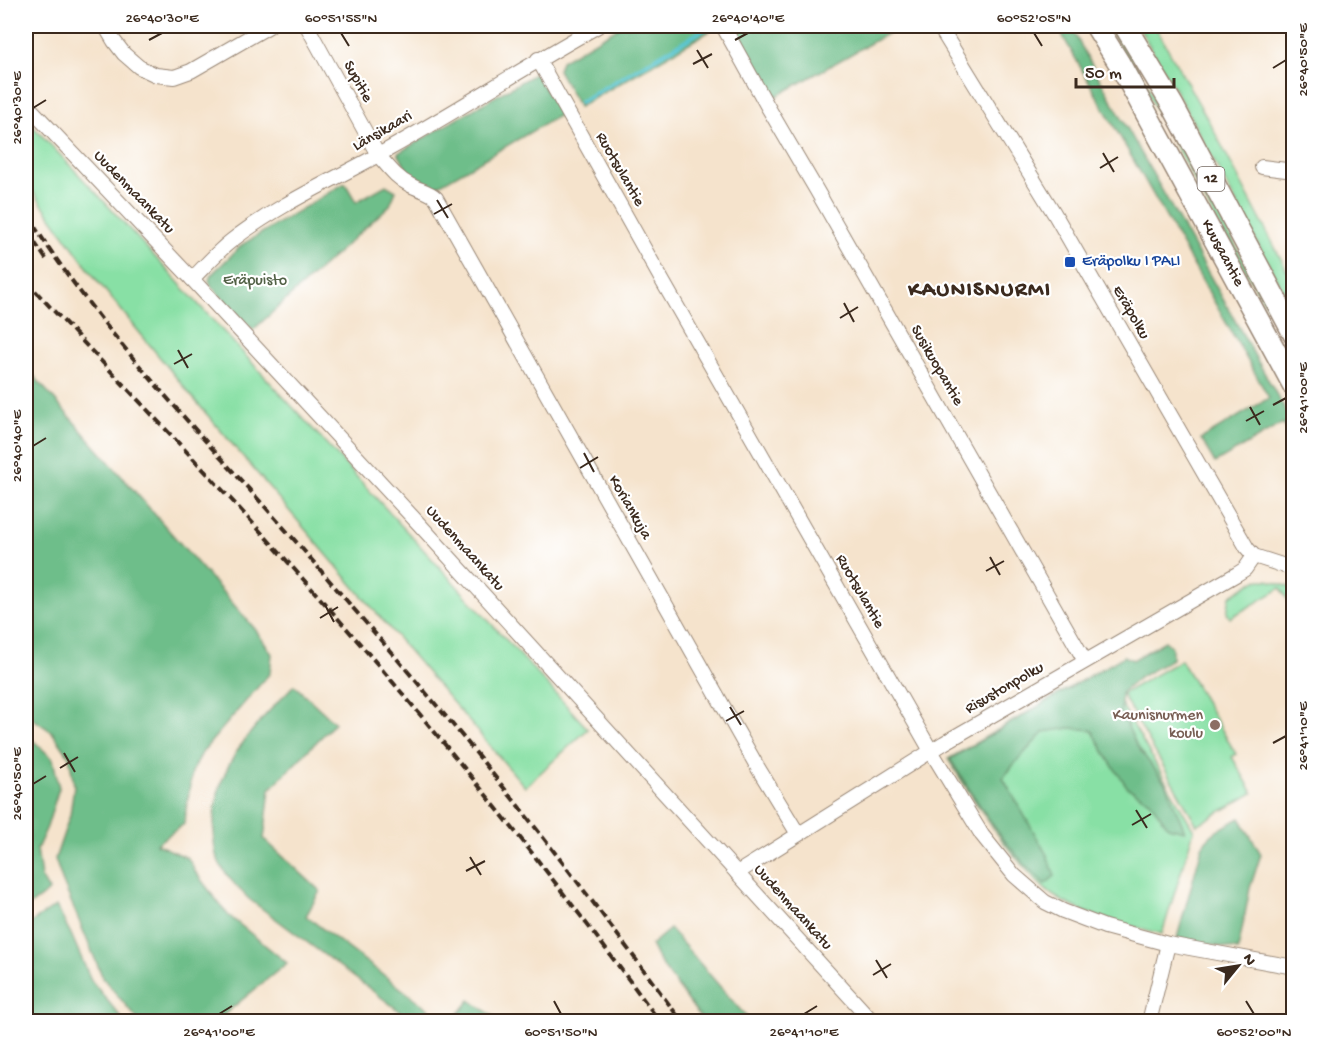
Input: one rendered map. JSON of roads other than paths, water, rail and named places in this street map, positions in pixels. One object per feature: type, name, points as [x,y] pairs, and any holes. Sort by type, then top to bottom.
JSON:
[{"type":"main road","name":"Kuusaantie","points":[[1096,26],[1119,63],[1293,386]]},
{"type":"main road","name":"Kuusaantie","points":[[1125,26],[1173,106],[1293,334]]},
{"type":"street","points":[[105,26],[124,54],[139,67],[156,75],[174,77],[192,71],[269,26]]},
{"type":"street","name":"Supitie","points":[[307,26],[378,155]]},
{"type":"street","name":"Länsikaari","points":[[192,279],[217,253],[260,221],[598,26]]},
{"type":"street","name":"Susikuopantie","points":[[723,26],[1085,661]]},
{"type":"street","name":"Eräpolku","points":[[939,26],[1054,213],[1231,523],[1254,556]]},
{"type":"street","name":"Ruotsulantie","points":[[538,59],[931,752],[982,835],[1014,875],[1045,902],[1105,927],[1168,944],[1293,967]]},
{"type":"street","name":"Uudenmaankatu","points":[[26,104],[192,279],[411,516],[873,1022]]},
{"type":"street","name":"Koriankuja","points":[[378,155],[393,173],[406,183],[436,198],[758,768],[798,834]]},
{"type":"street","points":[[1262,167],[1293,171]]},
{"type":"street","points":[[1254,556],[1293,569]]},
{"type":"street","name":"Risustonpolku","points":[[737,873],[931,752],[1237,574],[1245,569],[1254,556]]},
{"type":"street","points":[[1149,1022],[1168,944]]},
{"type":"waterway","points":[[580,102],[705,29]]},
{"type":"railway","points":[[26,213],[56,259],[89,303],[158,388],[305,552],[466,740],[562,862],[682,1022]]},
{"type":"railway","points":[[26,230],[46,259]]},
{"type":"railway","points":[[26,281],[235,503],[350,632],[531,852],[660,1022]]},
{"type":"place","name":"Eräpolku I PALI","points":[[1070,262]]},
{"type":"place","name":"Kaunisnurmen koulu","points":[[1215,725]]},
{"type":"district","name":"KAUNISNURMI","points":[[980,291]]},
{"type":"park label","name":"Eräpuisto","points":[[255,281]]}]
